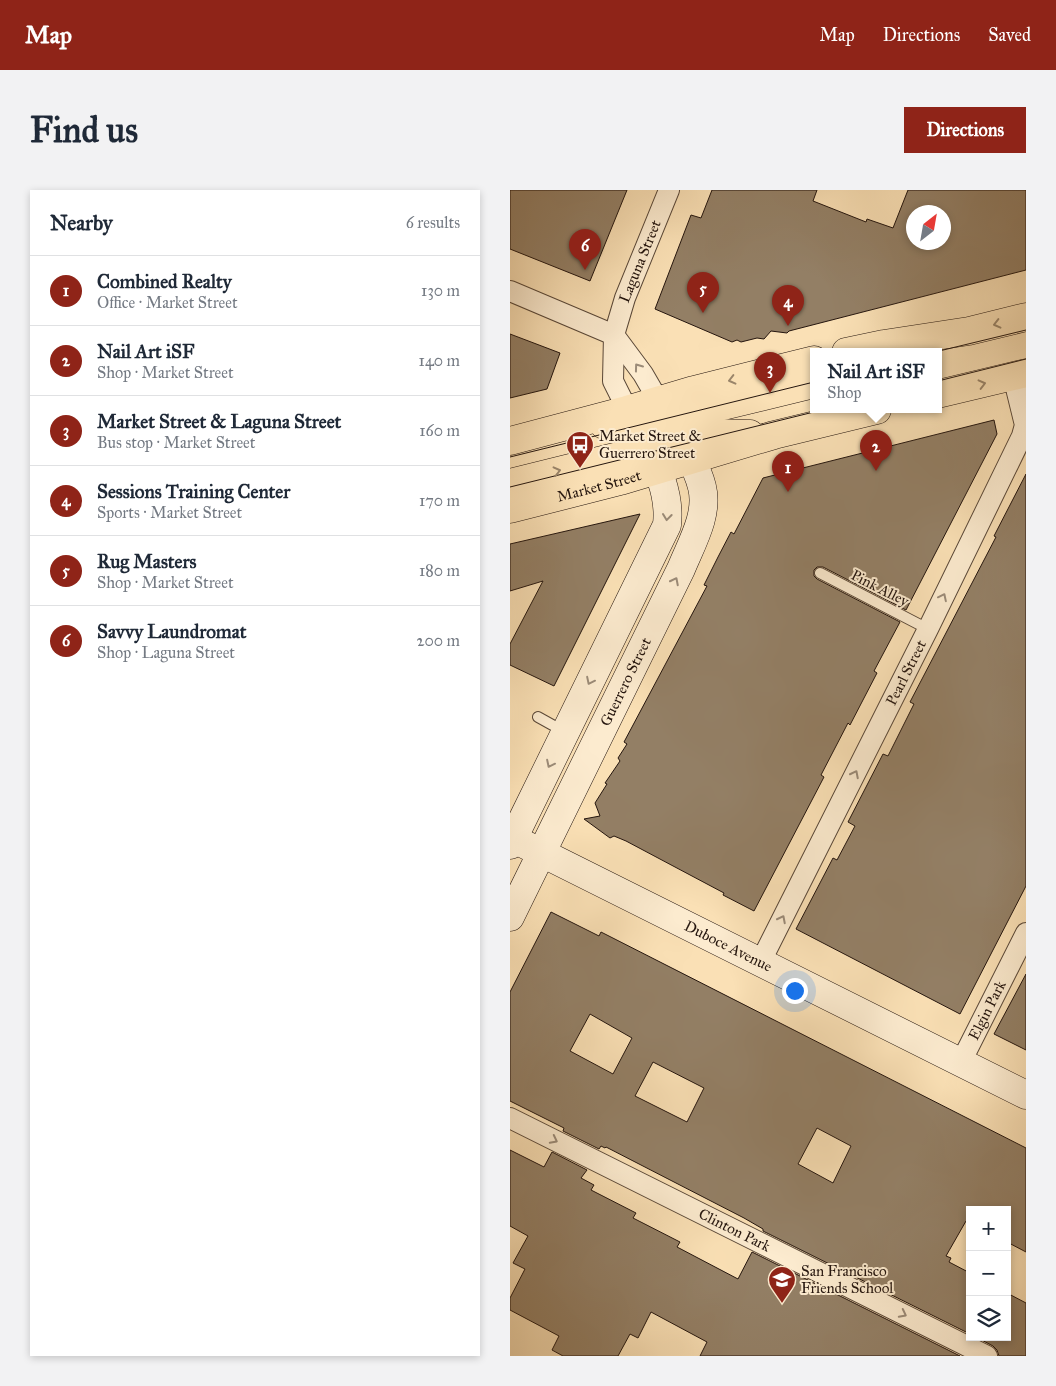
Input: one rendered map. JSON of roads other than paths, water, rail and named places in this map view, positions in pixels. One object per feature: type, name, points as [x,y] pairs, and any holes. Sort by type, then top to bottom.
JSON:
[{"type":"main road","points":[[865,348],[968,331],[1026,317]]},
{"type":"main road","points":[[924,348],[968,331]]},
{"type":"main road","name":"Market Street","points":[[676,430],[694,390],[810,361]]},
{"type":"main road","points":[[942,393],[1020,374]]},
{"type":"main road","name":"Market Street","points":[[510,483],[810,385]]},
{"type":"main road","name":"Market Street","points":[[510,441],[580,423],[642,439],[676,430],[774,435],[865,413]]},
{"type":"main road","name":"Guerrero Street","points":[[510,917],[681,569],[703,515],[704,497],[702,485],[676,430]]},
{"type":"main road","name":"Market Street","points":[[510,509],[620,481],[642,439]]},
{"type":"main road","name":"Guerrero Street","points":[[511,840],[666,525],[668,510],[666,495],[642,439]]},
{"type":"main road","name":"Duboce Avenue","points":[[511,840],[542,853],[1026,1095]]},
{"type":"street","name":"Laguna Street","points":[[642,439],[613,381],[614,335],[625,298],[668,190]]},
{"type":"street","points":[[510,291],[614,335],[643,374],[676,430]]},
{"type":"street","name":"Pearl Street","points":[[760,963],[928,629],[1024,431],[1020,374]]},
{"type":"street","name":"Elgin Park","points":[[961,1062],[1026,934]]},
{"type":"street","name":"Clinton Park","points":[[510,1118],[987,1356]]},
{"type":"lane","name":"Pink Alley","points":[[820,573],[928,629]]},
{"type":"lane","points":[[538,717],[565,732]]},
{"type":"tram line","points":[[942,350],[1026,330]]},
{"type":"tram line","points":[[942,380],[1026,359]]},
{"type":"tram line","points":[[510,457],[810,383]]},
{"type":"tram line","points":[[510,487],[810,413]]},
{"type":"place","name":"Savvy Laundromat","points":[[585,270]]},
{"type":"place","name":"Rug Masters","points":[[703,313]]},
{"type":"place","name":"Sessions Training Center","points":[[788,326]]},
{"type":"place","name":"Market Street & Laguna Street","points":[[770,393]]},
{"type":"place","name":"Market Street & Guerrero Street","points":[[580,469]]},
{"type":"place","name":"Nail Art iSF","points":[[876,471]]},
{"type":"place","name":"Combined Realty","points":[[788,492]]},
{"type":"place","name":"San Francisco Friends School","points":[[782,1304]]}]
